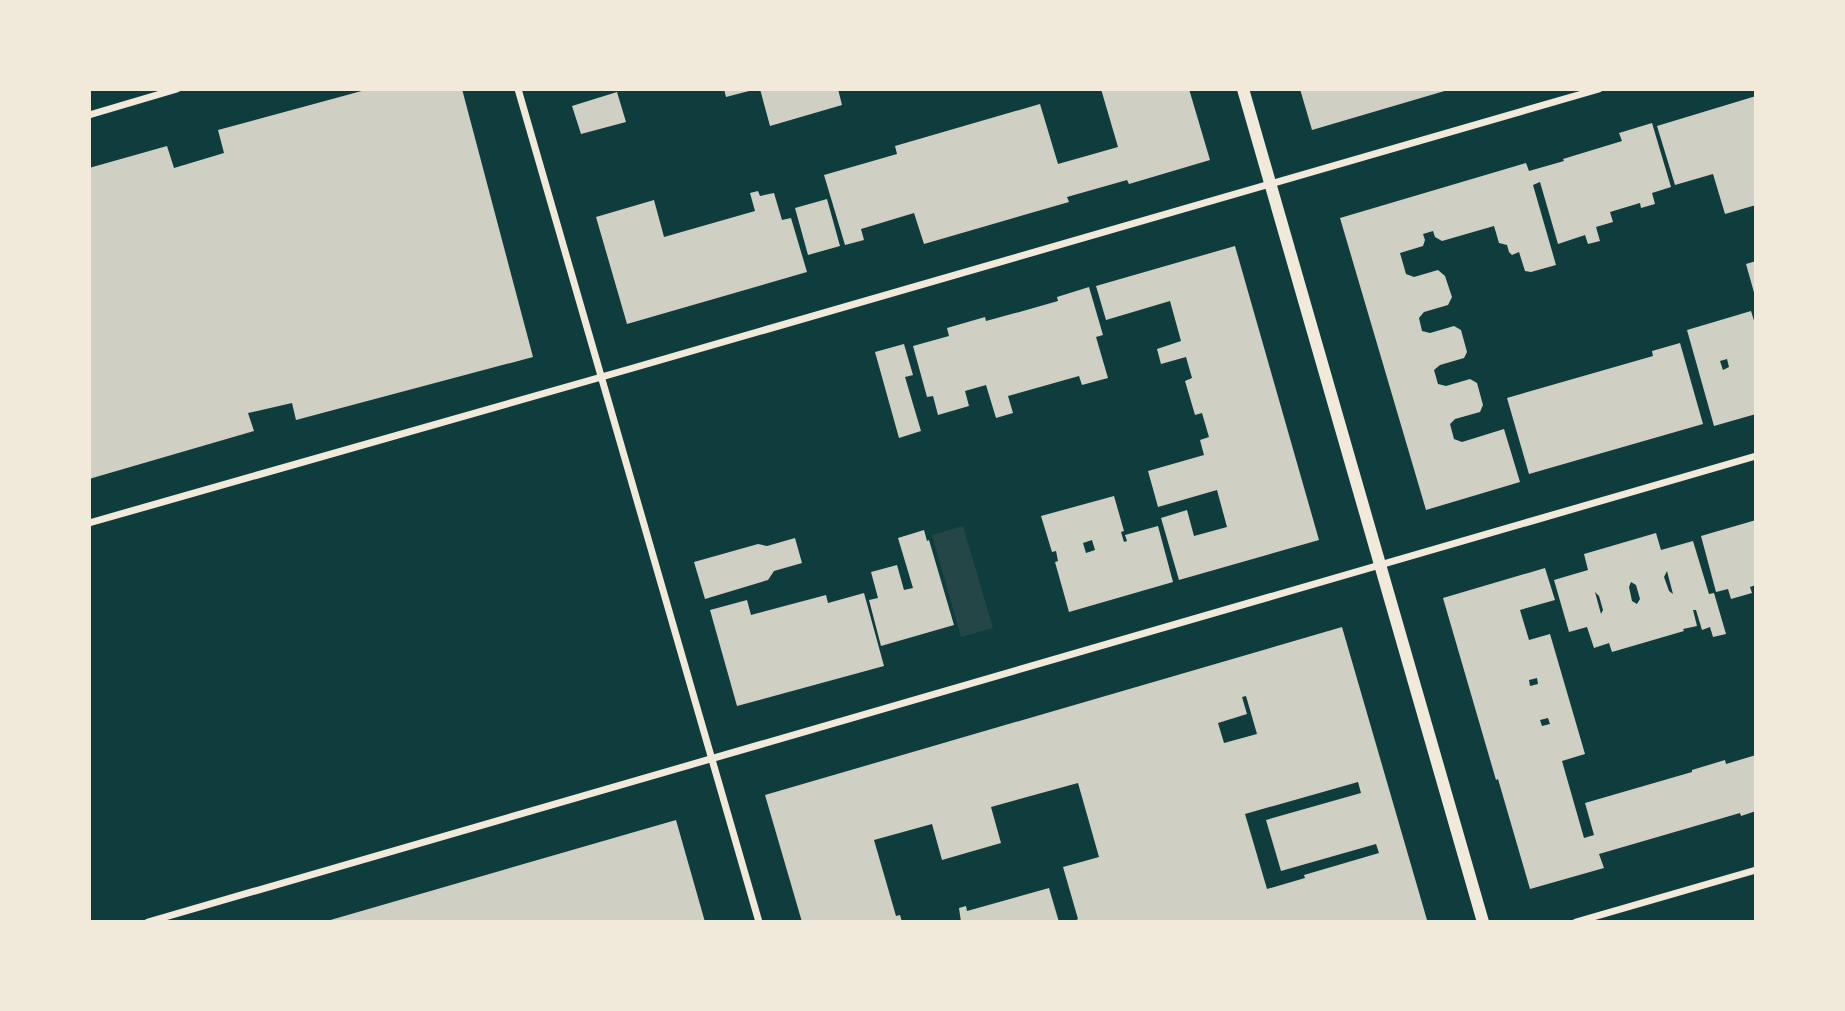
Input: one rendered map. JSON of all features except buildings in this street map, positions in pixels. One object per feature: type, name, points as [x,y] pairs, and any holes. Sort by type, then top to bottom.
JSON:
[{"type":"street","points":[[89,115],[177,89]]},
{"type":"street","points":[[518,89],[760,922]]},
{"type":"street","points":[[1243,89],[1483,922]]},
{"type":"street","points":[[89,523],[1598,89]]},
{"type":"street","points":[[148,922],[1756,456]]},
{"type":"street","points":[[1576,922],[1756,870]]},
{"type":"shaded area","points":[[963,526],[993,628],[961,637],[932,535]]}]
